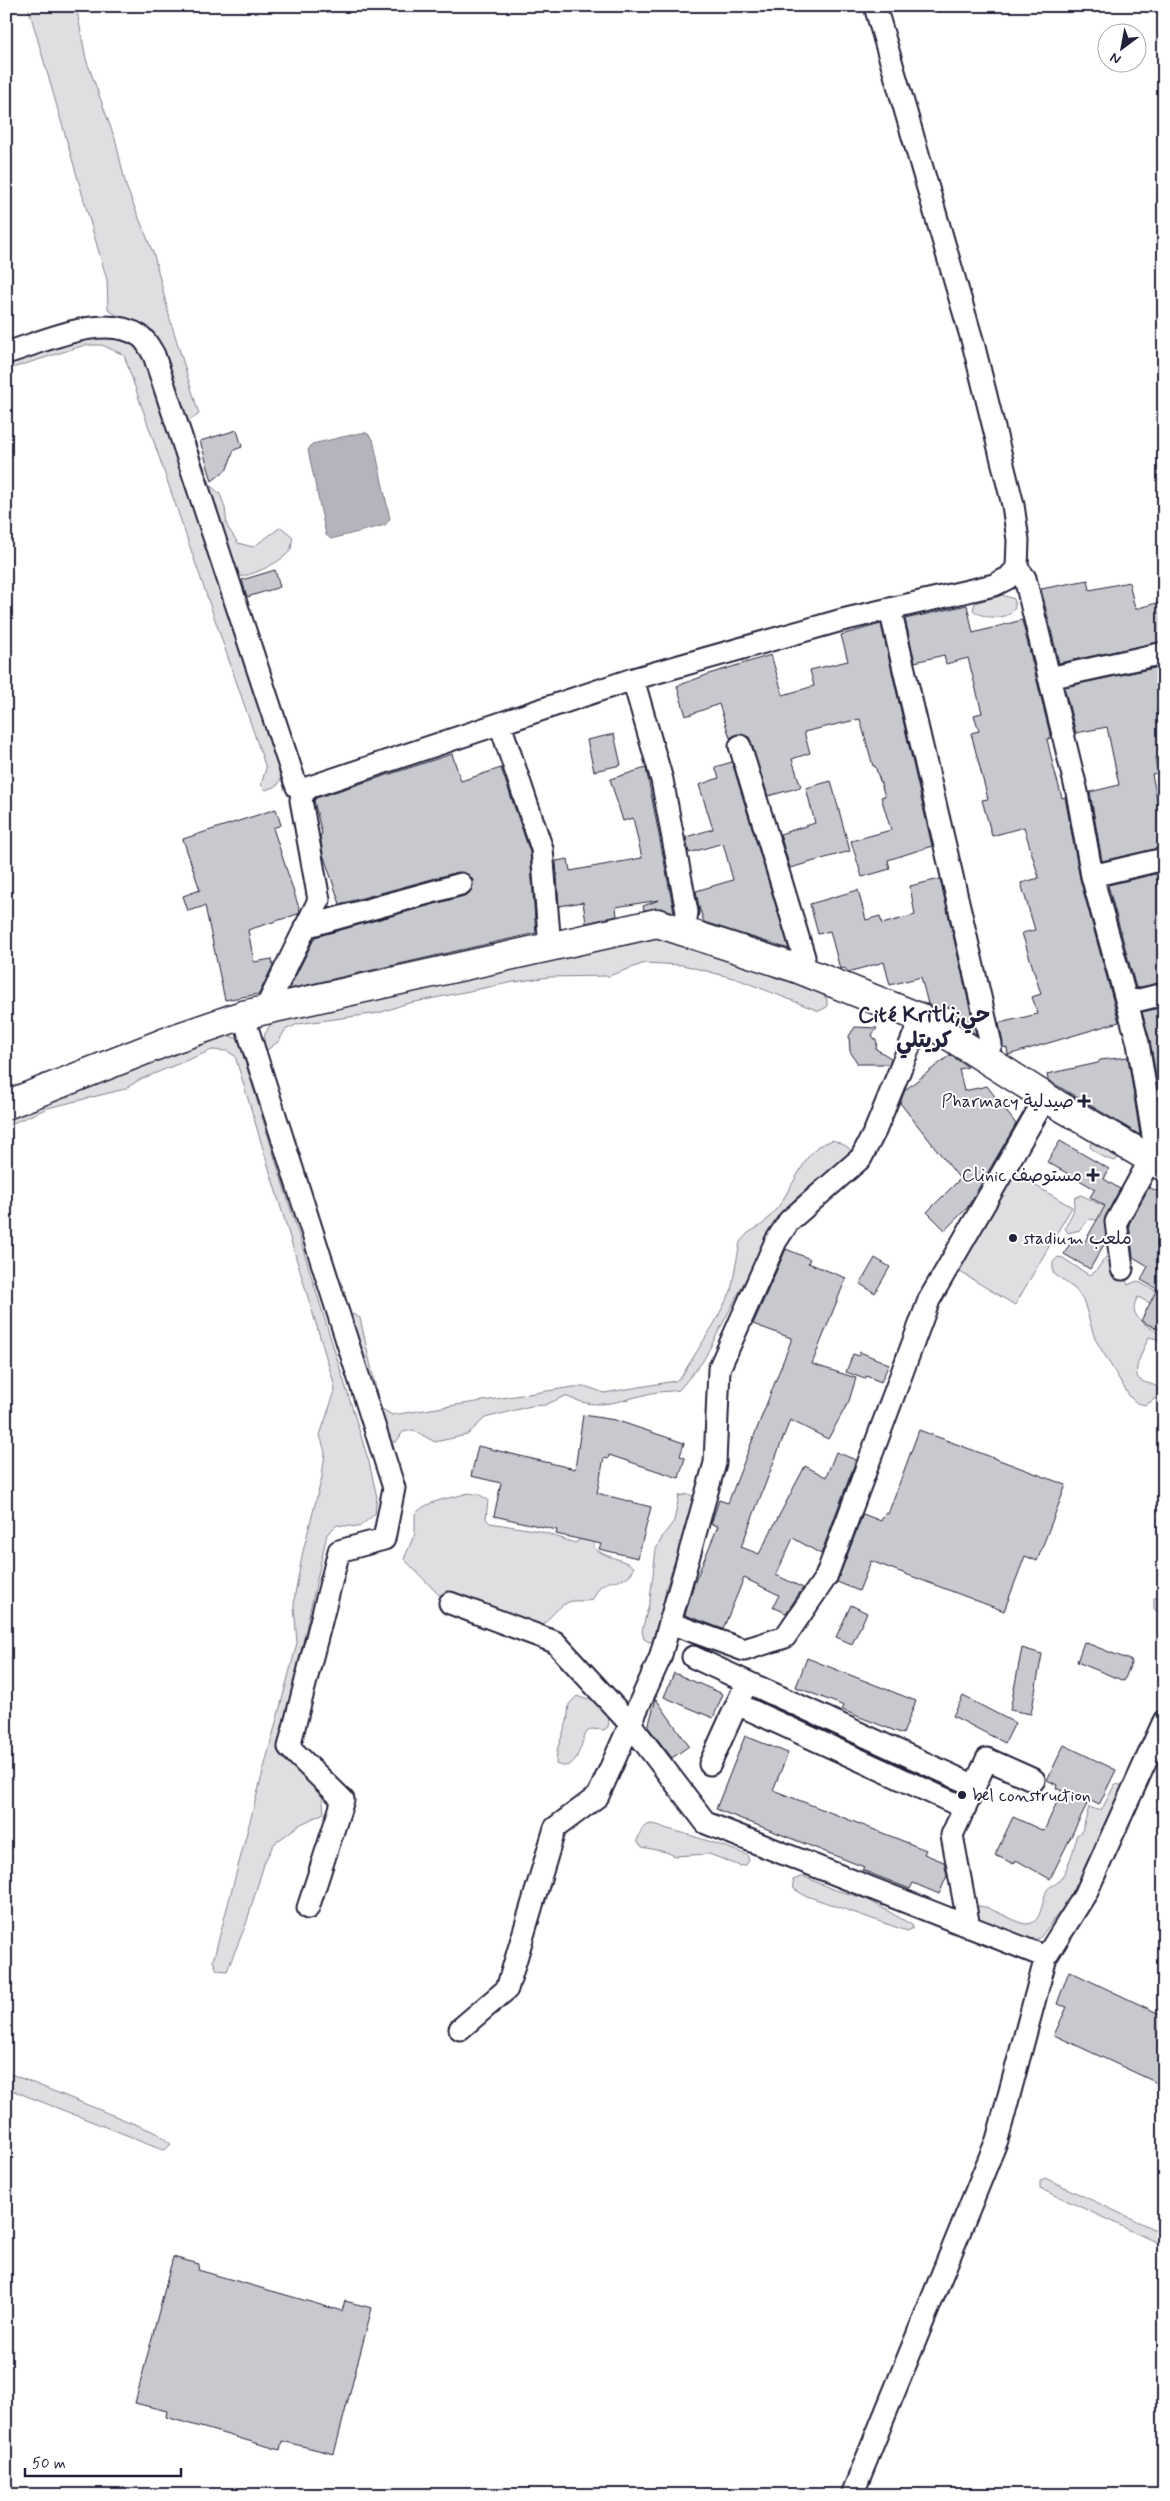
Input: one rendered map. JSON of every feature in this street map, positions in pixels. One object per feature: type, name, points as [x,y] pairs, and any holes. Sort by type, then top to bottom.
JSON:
[{"type":"street","points":[[254,1012],[314,924],[319,900],[302,808],[301,800],[304,792],[320,784],[633,679],[833,622],[994,585],[1008,578],[1017,568],[1018,540],[1013,506],[973,343],[875,6]]},
{"type":"street","points":[[6,353],[92,327],[108,326],[133,332],[142,337],[149,346],[154,354],[294,779],[297,787],[304,792]]},
{"type":"street","points":[[1017,568],[1025,578],[1077,792],[1092,876],[1138,1043],[1154,1084],[1154,1142],[1157,1163],[1116,1222],[1122,1269]]},
{"type":"street","points":[[890,609],[991,1044],[984,1058]]},
{"type":"street","points":[[1049,678],[1164,653]]},
{"type":"street","points":[[633,679],[662,780],[687,912],[684,932]]},
{"type":"street","points":[[500,724],[542,849],[550,947]]},
{"type":"street","points":[[740,746],[804,957],[800,970]]},
{"type":"street","points":[[1092,876],[1164,859]]},
{"type":"street","points":[[314,924],[461,884]]},
{"type":"street","points":[[6,1105],[176,1038],[254,1012],[657,924],[800,970],[921,1018],[1052,1101],[1157,1163]]},
{"type":"street","points":[[1127,1003],[1164,994]]},
{"type":"street","points":[[254,1012],[394,1488],[384,1539],[339,1551],[289,1747],[343,1800],[308,1908]]},
{"type":"street","points":[[460,2029],[507,1989],[555,1828],[598,1796],[660,1658],[715,1463],[719,1369],[776,1241],[789,1221],[826,1187],[849,1170],[870,1143],[921,1018]]},
{"type":"street","points":[[670,1623],[744,1650],[785,1637],[826,1576],[928,1300],[1011,1160],[1022,1167],[1052,1101]]},
{"type":"street","points":[[450,1603],[555,1642],[631,1725],[706,1823],[1046,1956]]},
{"type":"street","points":[[693,1657],[975,1786]]},
{"type":"street","points":[[710,1764],[748,1682]]},
{"type":"street","points":[[737,1704],[965,1808]]},
{"type":"street","points":[[852,2495],[997,2140],[1046,1956],[1086,1893],[1164,1721]]},
{"type":"street","points":[[969,1927],[952,1836],[987,1759],[1034,1780]]},
{"type":"shaded area","points":[[28,6],[76,6],[86,59],[116,142],[126,186],[154,255],[170,319],[199,414],[189,421],[181,417],[158,354],[146,332],[136,322],[116,315],[108,309],[107,280]]},
{"type":"shaded area","points":[[116,333],[145,352],[283,773],[278,785],[266,790],[261,785],[266,768],[124,355],[102,345],[85,345],[6,370],[6,359],[88,334]]},
{"type":"shaded area","points":[[367,433],[373,439],[390,519],[385,525],[331,539],[326,535],[308,450],[312,444]]},
{"type":"shaded area","points":[[188,435],[193,436],[211,486],[220,494],[225,508],[227,526],[238,543],[253,547],[281,527],[293,537],[291,549],[282,558],[258,571],[236,577]]},
{"type":"shaded area","points":[[1002,595],[1014,599],[1015,606],[1013,612],[1001,617],[993,617],[978,614],[973,610],[975,603]]},
{"type":"shaded area","points":[[667,936],[779,979],[817,990],[827,999],[827,1007],[819,1011],[737,979],[683,965],[645,963],[609,976],[549,977],[514,982],[405,1004],[379,1013],[298,1024],[285,1030],[279,1041],[266,1051],[263,1047],[265,1034],[271,1023]]},
{"type":"shaded area","points":[[223,1033],[238,1039],[369,1462],[377,1497],[375,1514],[359,1527],[337,1525],[327,1534],[280,1746],[322,1790],[324,1813],[299,1825],[274,1844],[265,1861],[246,1924],[227,1971],[217,1970],[213,1961],[297,1643],[295,1594],[303,1551],[322,1477],[325,1452],[320,1435],[335,1391],[333,1380],[235,1056],[227,1051],[212,1050],[139,1080],[125,1089],[48,1108],[6,1126],[6,1115]]},
{"type":"shaded area","points":[[1092,1138],[1120,1150],[1119,1157],[1115,1161],[1099,1154],[1090,1147]]},
{"type":"shaded area","points":[[833,1140],[846,1146],[853,1152],[805,1190],[779,1216],[703,1361],[679,1390],[653,1393],[604,1404],[586,1403],[565,1396],[545,1405],[531,1406],[485,1418],[467,1435],[435,1442],[413,1430],[403,1432],[396,1442],[388,1442],[347,1319],[353,1314],[360,1318],[379,1402],[382,1409],[392,1415],[573,1387],[588,1387],[604,1393],[675,1381],[681,1377],[714,1324],[731,1291],[740,1242],[748,1233],[763,1224],[779,1206],[808,1157],[818,1146]]},
{"type":"shaded area","name":"stadium ملعب","points":[[1012,1172],[1072,1207],[1015,1305],[955,1269]]},
{"type":"shaded area","points":[[1081,1195],[1108,1208],[1108,1215],[1103,1221],[1089,1219],[1080,1230],[1068,1233],[1065,1228],[1073,1212],[1075,1198]]},
{"type":"shaded area","points":[[1109,1253],[1115,1253],[1128,1285],[1137,1281],[1158,1292],[1152,1304],[1138,1297],[1134,1311],[1141,1321],[1164,1337],[1162,1340],[1149,1337],[1137,1366],[1137,1376],[1140,1380],[1158,1388],[1156,1398],[1146,1405],[1137,1403],[1130,1397],[1095,1339],[1083,1299],[1075,1289],[1053,1273],[1053,1262],[1058,1257],[1063,1258],[1089,1275],[1095,1272]]},
{"type":"shaded area","points":[[468,1493],[480,1495],[488,1500],[486,1519],[490,1523],[540,1531],[575,1543],[587,1535],[594,1539],[594,1548],[603,1554],[634,1567],[632,1572],[625,1578],[601,1586],[592,1600],[572,1601],[563,1605],[540,1628],[439,1595],[404,1559],[415,1533],[415,1514],[433,1502]]},
{"type":"shaded area","points":[[689,1494],[696,1498],[666,1588],[657,1640],[649,1642],[644,1639],[642,1631],[650,1600],[656,1549],[674,1521],[679,1496]]},
{"type":"shaded area","points":[[1154,1598],[1164,1598],[1164,1616],[1154,1609]]},
{"type":"shaded area","points":[[577,1696],[585,1699],[596,1697],[608,1714],[608,1727],[604,1730],[591,1729],[587,1732],[577,1757],[569,1765],[563,1766],[556,1764],[557,1750],[567,1722],[569,1704]]},
{"type":"shaded area","points":[[1115,1784],[1125,1786],[1091,1863],[1071,1897],[1039,1939],[1005,1932],[988,1924],[976,1914],[978,1906],[986,1907],[1021,1923],[1033,1923],[1039,1915],[1047,1890],[1058,1882],[1067,1867],[1076,1836],[1082,1831],[1089,1807],[1101,1811]]},
{"type":"shaded area","points":[[650,1824],[728,1848],[747,1855],[749,1860],[746,1865],[740,1866],[709,1854],[675,1856],[642,1847],[637,1841],[642,1828]]},
{"type":"shaded area","points":[[803,1876],[832,1889],[867,1899],[912,1925],[913,1928],[908,1931],[901,1929],[804,1895],[794,1889],[793,1880]]},
{"type":"shaded area","points":[[6,2072],[157,2133],[171,2144],[165,2150],[6,2088]]},
{"type":"shaded area","points":[[1045,2178],[1164,2234],[1164,2246],[1040,2188],[1040,2181]]},
{"type":"building","points":[[237,430],[242,447],[234,450],[227,469],[212,481],[200,441]]},
{"type":"building","points":[[275,570],[280,587],[247,597],[242,580]]},
{"type":"building","points":[[1088,580],[1090,590],[1129,582],[1135,609],[1164,601],[1164,641],[1059,663],[1041,589]]},
{"type":"building","points":[[967,605],[973,633],[1022,620],[1051,738],[1047,739],[1053,765],[1062,798],[1065,797],[1080,879],[1119,1022],[1008,1055],[1007,1048],[1003,1047],[999,1023],[1038,1014],[1032,997],[1041,994],[1022,933],[1035,930],[1021,883],[1039,878],[1024,827],[992,836],[982,800],[988,799],[971,733],[979,731],[974,715],[982,713],[968,658],[946,664],[944,655],[915,662],[905,619]]},
{"type":"building","points":[[881,624],[932,846],[888,860],[890,869],[862,877],[851,841],[891,830],[881,797],[885,796],[875,766],[873,766],[860,719],[804,732],[810,753],[792,759],[801,787],[768,796],[749,737],[737,734],[730,738],[719,704],[686,716],[677,686],[771,655],[783,695],[814,686],[810,670],[848,661],[841,635]]},
{"type":"building","points":[[1164,666],[1164,759],[1155,759],[1158,773],[1152,774],[1159,808],[1164,807],[1164,847],[1102,861],[1090,792],[1119,785],[1107,727],[1076,733],[1064,687]]},
{"type":"building","points":[[614,734],[621,765],[594,771],[587,740]]},
{"type":"building","points":[[452,754],[461,781],[501,768],[530,852],[536,933],[289,989],[315,937],[464,896],[470,892],[473,880],[469,875],[458,872],[340,904],[323,854],[320,835],[322,834],[314,801],[316,798]]},
{"type":"building","points":[[732,762],[789,949],[704,922],[699,907],[696,891],[733,880],[723,843],[689,853],[686,837],[713,829],[699,785],[719,778],[715,767]]},
{"type":"building","points":[[646,768],[674,912],[661,908],[644,910],[643,906],[659,900],[616,907],[617,916],[586,923],[583,902],[559,906],[556,861],[568,859],[570,871],[642,858],[633,818],[623,821],[610,779]]},
{"type":"building","points":[[831,781],[850,851],[790,868],[780,834],[815,823],[806,788]]},
{"type":"building","points":[[276,809],[281,825],[273,828],[300,911],[298,914],[248,930],[254,962],[272,959],[273,965],[259,994],[225,1000],[205,906],[188,911],[183,896],[200,890],[183,839]]},
{"type":"building","points":[[1164,872],[1164,982],[1136,988],[1108,885]]},
{"type":"building","points":[[940,879],[976,1034],[958,1023],[954,1006],[937,1010],[928,1004],[921,977],[890,985],[884,962],[848,972],[845,968],[840,969],[830,931],[818,934],[810,904],[858,890],[866,920],[880,916],[882,924],[915,915],[910,886]]},
{"type":"building","points":[[1164,1007],[1164,1107],[1162,1111],[1150,1041],[1142,1012]]},
{"type":"building","points":[[855,1027],[877,1028],[872,1035],[877,1042],[876,1049],[891,1058],[889,1064],[858,1064],[850,1051],[849,1036]]},
{"type":"building","points":[[950,1055],[968,1067],[959,1069],[964,1091],[987,1086],[1016,1124],[967,1208],[945,1230],[927,1212],[960,1179],[900,1103],[905,1090]]},
{"type":"building","points":[[1128,1057],[1140,1135],[1048,1080],[1047,1074],[1098,1063],[1100,1060]]},
{"type":"building","points":[[1060,1141],[1109,1169],[1104,1179],[1120,1189],[1105,1217],[1106,1241],[1090,1269],[1064,1254],[1074,1237],[1084,1243],[1105,1206],[1090,1197],[1095,1189],[1047,1162]]},
{"type":"building","points":[[1149,1187],[1164,1195],[1164,1332],[1141,1321],[1157,1289],[1141,1280],[1148,1266],[1133,1257],[1129,1224]]},
{"type":"building","points":[[786,1249],[810,1259],[808,1263],[846,1278],[812,1364],[856,1378],[849,1401],[828,1439],[790,1420],[741,1547],[759,1554],[805,1466],[826,1477],[836,1452],[856,1460],[821,1554],[793,1538],[776,1575],[803,1588],[786,1613],[773,1607],[779,1595],[744,1578],[723,1629],[685,1615],[694,1584],[718,1526],[711,1524],[719,1500],[728,1503],[791,1341],[791,1338],[753,1324]]},
{"type":"building","points":[[875,1258],[890,1267],[875,1293],[860,1284]]},
{"type":"building","points":[[860,1352],[889,1364],[881,1382],[866,1376],[865,1379],[846,1372],[853,1354],[859,1356]]},
{"type":"building","points":[[583,1415],[615,1420],[684,1443],[680,1456],[685,1458],[679,1478],[609,1455],[608,1459],[604,1458],[597,1493],[651,1507],[638,1558],[599,1549],[601,1544],[556,1534],[557,1530],[494,1516],[501,1483],[471,1476],[478,1446],[575,1469]]},
{"type":"building","points":[[919,1430],[1066,1485],[1037,1561],[1025,1556],[1004,1611],[871,1561],[859,1591],[837,1582],[863,1514],[881,1521],[885,1513],[888,1514]]},
{"type":"building","points":[[851,1605],[867,1613],[852,1644],[836,1637]]},
{"type":"building","points":[[1084,1642],[1132,1661],[1124,1681],[1077,1662]]},
{"type":"building","points":[[1022,1648],[1042,1654],[1031,1714],[1010,1710]]},
{"type":"building","points":[[807,1658],[916,1701],[903,1734],[842,1710],[844,1706],[796,1687]]},
{"type":"building","points":[[674,1673],[723,1694],[713,1718],[664,1697]]},
{"type":"building","points":[[963,1696],[1015,1723],[1005,1743],[953,1716]]},
{"type":"building","points":[[656,1699],[689,1746],[672,1758],[648,1727]]},
{"type":"building","points":[[745,1736],[788,1753],[773,1790],[926,1850],[924,1854],[944,1862],[947,1876],[939,1894],[913,1883],[910,1889],[862,1870],[864,1867],[716,1809]]},
{"type":"building","points":[[1064,1745],[1116,1770],[1099,1805],[1089,1800],[1050,1879],[1016,1860],[1014,1864],[995,1855],[1013,1817],[1044,1831],[1062,1791],[1056,1788],[1057,1785],[1047,1780]]},
{"type":"building","points":[[1069,1971],[1164,2016],[1164,2086],[1054,2035],[1067,2007],[1057,2004]]},
{"type":"building","points":[[173,2257],[199,2264],[198,2270],[342,2311],[345,2301],[372,2308],[334,2454],[282,2441],[280,2450],[166,2417],[167,2411],[135,2403]]},
{"type":"place","name":"Pharmacy صيدلية","points":[[1084,1101]]},
{"type":"place","name":"Clinic مستوصف","points":[[1093,1175]]},
{"type":"place","name":"stadium ملعب","points":[[1013,1238]]},
{"type":"place","name":"bel construction","points":[[962,1795]]},
{"type":"district","name":"Cité Kritli;حي كريتلي","points":[[924,1026]]}]
